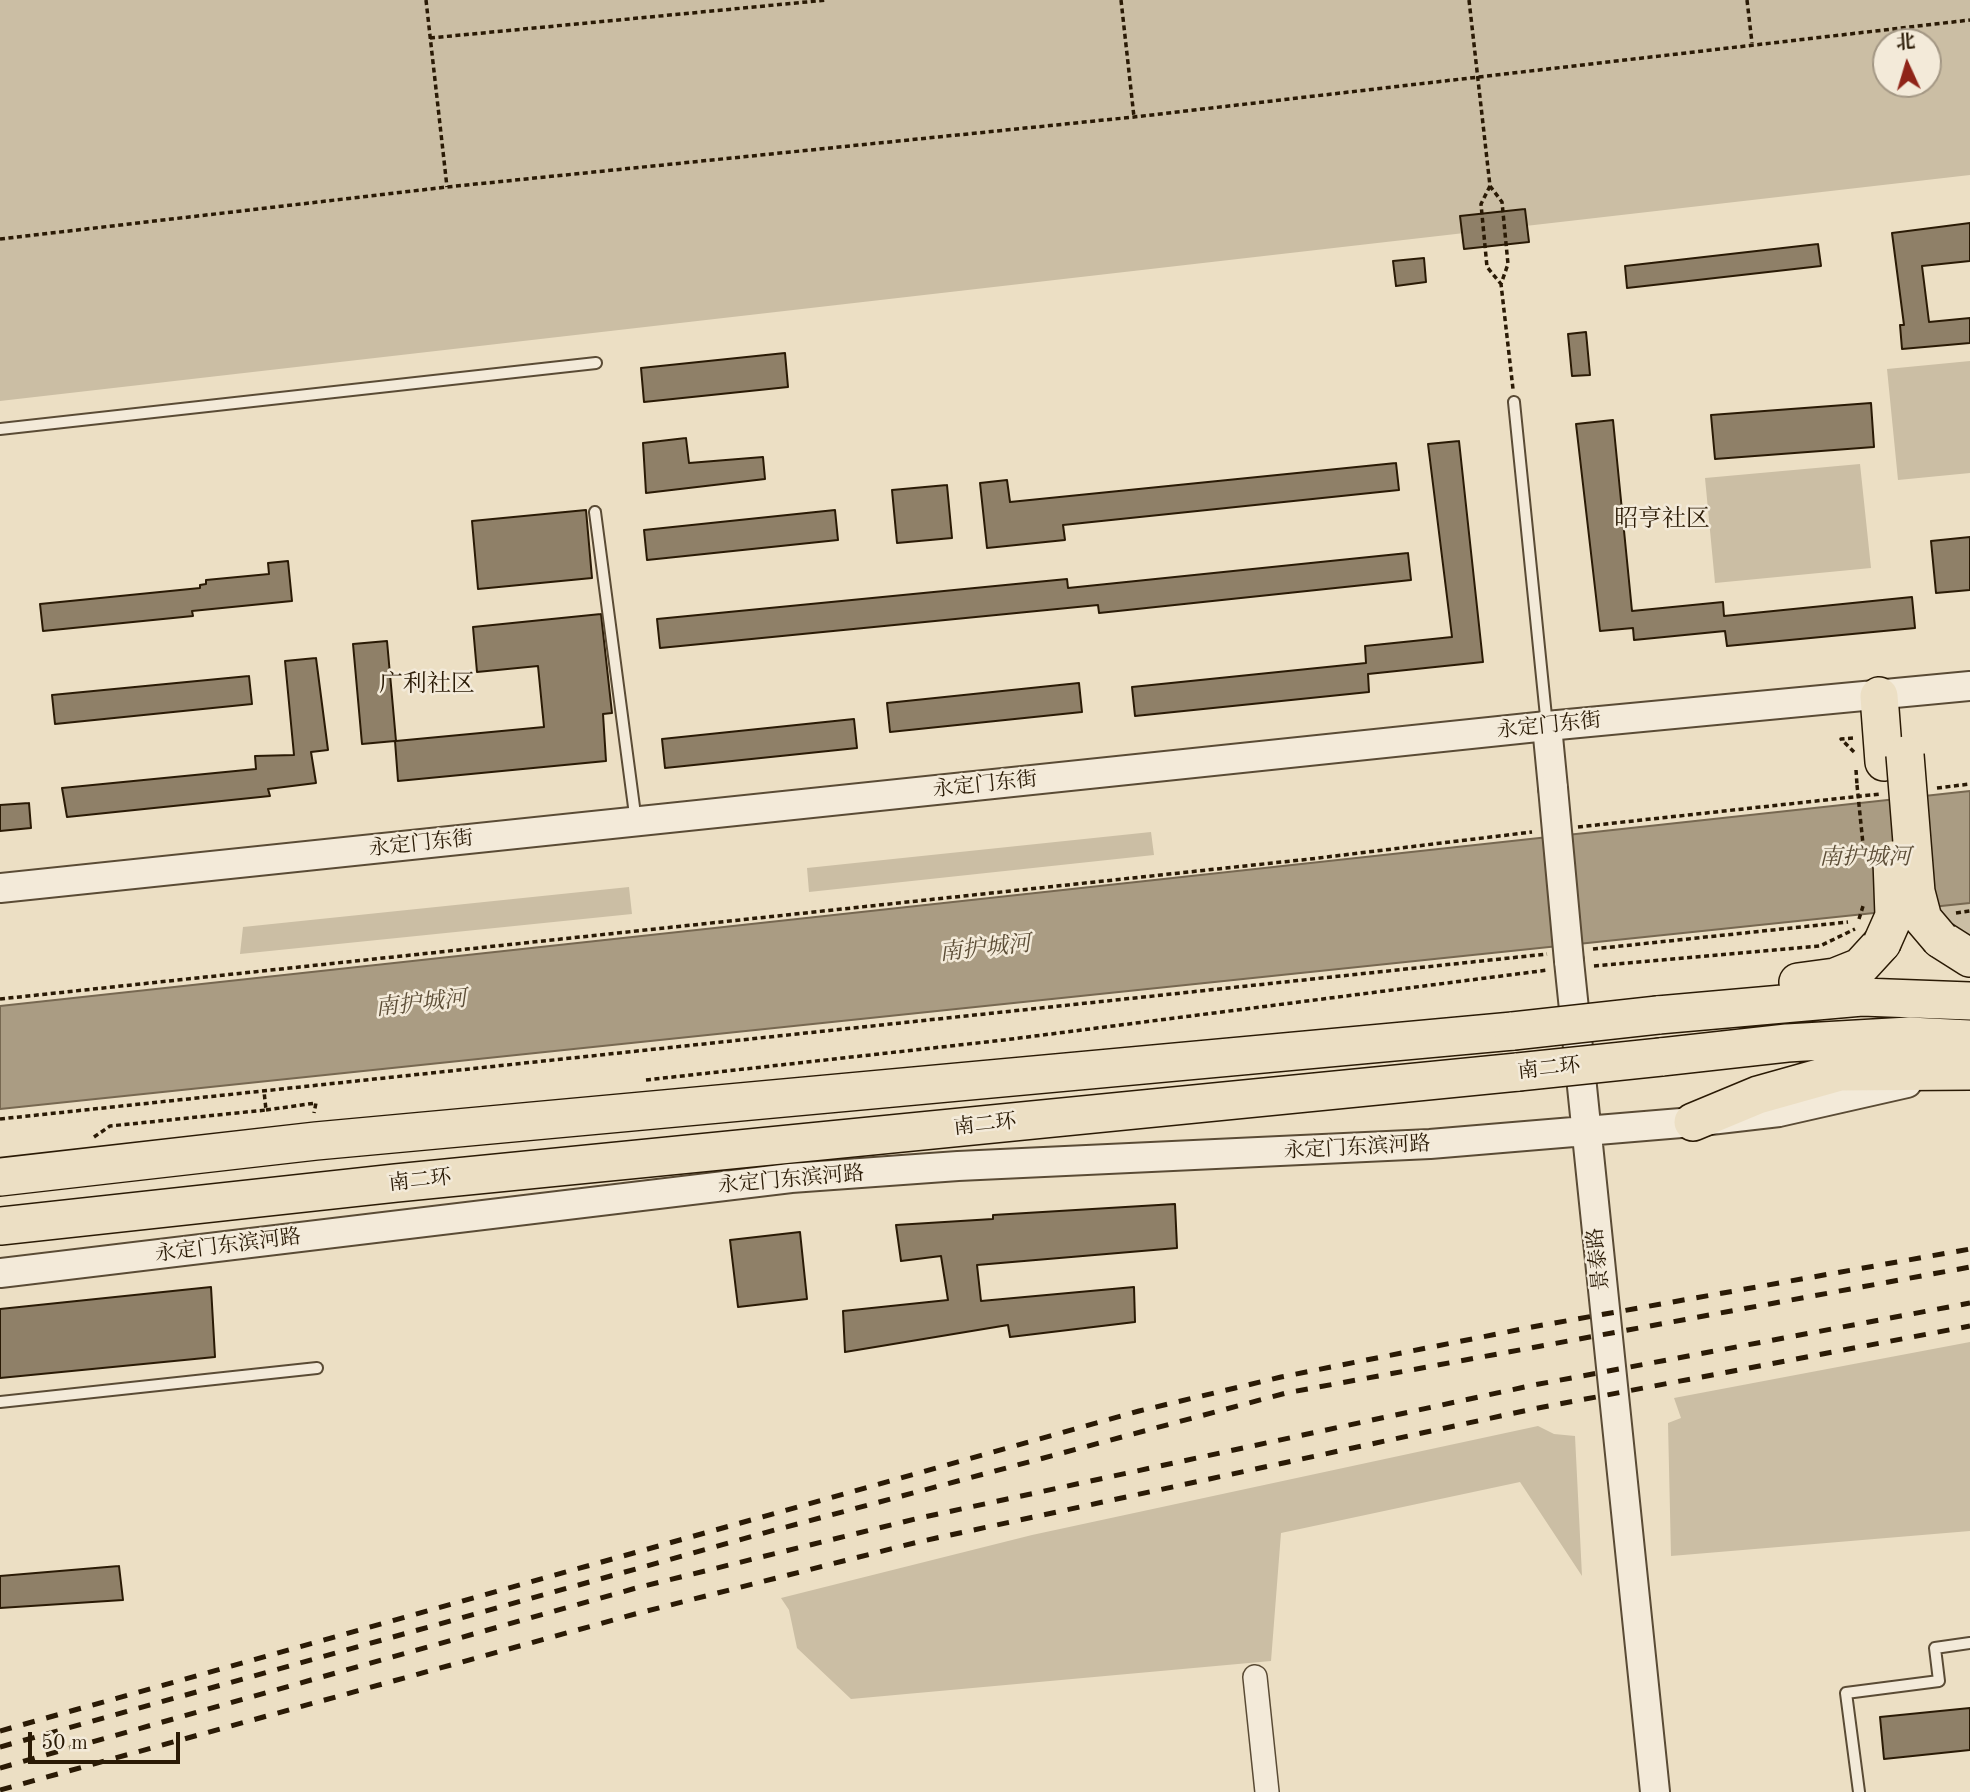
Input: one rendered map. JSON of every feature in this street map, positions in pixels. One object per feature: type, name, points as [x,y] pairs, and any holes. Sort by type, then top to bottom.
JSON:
[{"type":"highway","points":[[1658,1015],[1787,984],[1835,977],[1860,967],[1882,943],[1894,916],[1884,774],[1890,695]]},
{"type":"highway","points":[[1884,774],[1923,919],[1961,952]]},
{"type":"highway","name":"南二环","points":[[0,1177],[316,1141],[1513,1031],[1658,1015],[1862,997],[1970,1001]]},
{"type":"highway","name":"南二环","points":[[0,1226],[396,1183],[1787,1043],[1895,1037],[1970,1039]]},
{"type":"highway","points":[[1693,1122],[1758,1095],[1840,1072],[1970,1072]]},
{"type":"street","name":"永定门东街","points":[[0,888],[1547,726],[1970,686]]},
{"type":"street","name":"景泰路","points":[[1547,726],[1655,1792]]},
{"type":"street","points":[[1693,1122],[1779,1112],[1912,1082],[1970,1085]]},
{"type":"street","name":"永定门东滨河路","points":[[0,1273],[791,1178],[958,1166],[1430,1144],[1693,1122]]},
{"type":"street","points":[[1255,1677],[1267,1792]]},
{"type":"lane","points":[[0,429],[596,363]]},
{"type":"lane","points":[[1514,402],[1547,726]]},
{"type":"lane","points":[[595,512],[636,822]]},
{"type":"lane","points":[[0,1402],[317,1368]]},
{"type":"lane","points":[[1859,1792],[1846,1693],[1939,1681],[1935,1648],[1970,1643]]},
{"type":"path","points":[[426,0],[447,187]]},
{"type":"path","points":[[430,38],[827,0]]},
{"type":"path","points":[[1121,0],[1134,117]]},
{"type":"path","points":[[1469,0],[1490,187],[1502,202],[1508,264],[1501,284],[1514,402]]},
{"type":"path","points":[[1747,0],[1752,44]]},
{"type":"path","points":[[0,239],[447,187],[1134,117],[1970,20]]},
{"type":"path","points":[[1490,187],[1481,204],[1487,267],[1501,284]]},
{"type":"path","points":[[1570,828],[1884,774],[1865,867]]},
{"type":"path","points":[[1931,788],[1970,784]]},
{"type":"path","points":[[0,999],[1310,859],[1543,831]]},
{"type":"path","points":[[0,1119],[1570,958],[1820,946],[1857,928],[1867,894]]},
{"type":"path","points":[[639,1081],[1004,1040],[1570,958],[1848,922]]},
{"type":"path","points":[[87,1143],[110,1126],[266,1110],[264,1091]]},
{"type":"path","points":[[313,1114],[327,1113]]},
{"type":"shaded area","points":[[0,0],[1970,0],[1970,175],[0,401]]},
{"type":"shaded area","points":[[1970,361],[1970,473],[1898,480],[1887,369]]},
{"type":"shaded area","points":[[1860,464],[1871,568],[1715,583],[1705,478]]},
{"type":"shaded area","points":[[1151,832],[1154,855],[809,892],[807,868]]},
{"type":"shaded area","points":[[629,887],[632,914],[240,954],[243,927]]},
{"type":"shaded area","points":[[1970,903],[1970,940],[1936,907]]},
{"type":"shaded area","points":[[1970,1342],[1970,1531],[1671,1556],[1668,1423],[1681,1418],[1674,1398]]},
{"type":"shaded area","points":[[1538,1426],[1554,1434],[1575,1436],[1582,1576],[1520,1482],[1281,1533],[1271,1661],[851,1699],[797,1648],[789,1610],[781,1598],[1032,1535]]},
{"type":"water","name":"南护城河","points":[[1970,791],[1970,903],[0,1109],[0,1006]]},
{"type":"building","points":[[1525,209],[1529,242],[1464,249],[1460,216]]},
{"type":"building","points":[[1970,223],[1970,261],[1922,266],[1929,322],[1970,318],[1970,343],[1902,349],[1900,325],[1904,325],[1892,233]]},
{"type":"building","points":[[1818,244],[1821,266],[1627,288],[1625,266]]},
{"type":"building","points":[[1424,258],[1426,282],[1396,286],[1393,261]]},
{"type":"building","points":[[1586,332],[1590,375],[1572,376],[1568,334]]},
{"type":"building","points":[[785,353],[788,387],[644,402],[641,368]]},
{"type":"building","points":[[1871,403],[1874,447],[1715,459],[1711,415]]},
{"type":"building","points":[[1613,420],[1632,611],[1723,602],[1724,616],[1912,597],[1915,628],[1727,646],[1725,631],[1634,640],[1633,628],[1600,631],[1576,424]]},
{"type":"building","points":[[686,438],[689,463],[763,457],[765,479],[646,493],[643,443]]},
{"type":"building","points":[[1459,441],[1483,662],[1368,674],[1369,692],[1135,716],[1132,687],[1366,663],[1365,646],[1452,637],[1428,444]]},
{"type":"building","points":[[1396,463],[1399,490],[1063,525],[1065,540],[987,548],[980,483],[1007,480],[1010,502]]},
{"type":"building","points":[[947,485],[952,538],[897,543],[892,490]]},
{"type":"building","points":[[586,510],[592,578],[478,589],[472,521]]},
{"type":"building","points":[[835,510],[838,540],[647,560],[644,530]]},
{"type":"building","points":[[1970,537],[1970,590],[1936,593],[1931,541]]},
{"type":"building","points":[[1408,553],[1411,580],[1099,613],[1098,605],[660,648],[657,619],[1067,579],[1068,588]]},
{"type":"building","points":[[288,561],[292,601],[192,611],[193,616],[43,631],[40,604],[200,588],[200,585],[206,584],[206,580],[269,574],[268,563]]},
{"type":"building","points":[[601,614],[612,713],[603,714],[606,761],[398,781],[395,741],[362,744],[353,644],[387,641],[396,741],[544,727],[538,666],[477,672],[473,627]]},
{"type":"building","points":[[316,658],[328,750],[311,752],[316,783],[268,789],[270,796],[67,817],[62,788],[256,769],[255,756],[294,755],[285,661]]},
{"type":"building","points":[[249,676],[252,704],[55,724],[52,695]]},
{"type":"building","points":[[1079,683],[1082,712],[890,732],[887,703]]},
{"type":"building","points":[[854,719],[857,748],[665,768],[662,739]]},
{"type":"building","points":[[29,803],[31,828],[0,831],[0,805]]},
{"type":"building","points":[[1175,1204],[1177,1248],[977,1265],[981,1301],[1134,1287],[1135,1322],[1010,1337],[1008,1325],[845,1352],[843,1311],[948,1300],[941,1256],[901,1261],[896,1225],[993,1219],[993,1215]]},
{"type":"building","points":[[800,1232],[807,1299],[738,1307],[730,1240]]},
{"type":"building","points":[[211,1287],[215,1357],[0,1378],[0,1309]]},
{"type":"building","points":[[119,1566],[123,1600],[0,1608],[0,1576]]},
{"type":"building","points":[[1970,1708],[1970,1750],[1884,1759],[1880,1717]]},
{"type":"railway","points":[[0,1731],[1139,1411],[1281,1377],[1532,1327],[1970,1249]]},
{"type":"railway","points":[[0,1747],[775,1530],[1286,1393],[1970,1267]]},
{"type":"railway","points":[[0,1768],[636,1588],[915,1519],[1534,1385],[1970,1303]]},
{"type":"railway","points":[[0,1790],[635,1614],[918,1542],[1533,1409],[1970,1326]]},
{"type":"district","name":"昭亨社区","points":[[1662,520]]},
{"type":"district","name":"广利社区","points":[[427,685]]}]
